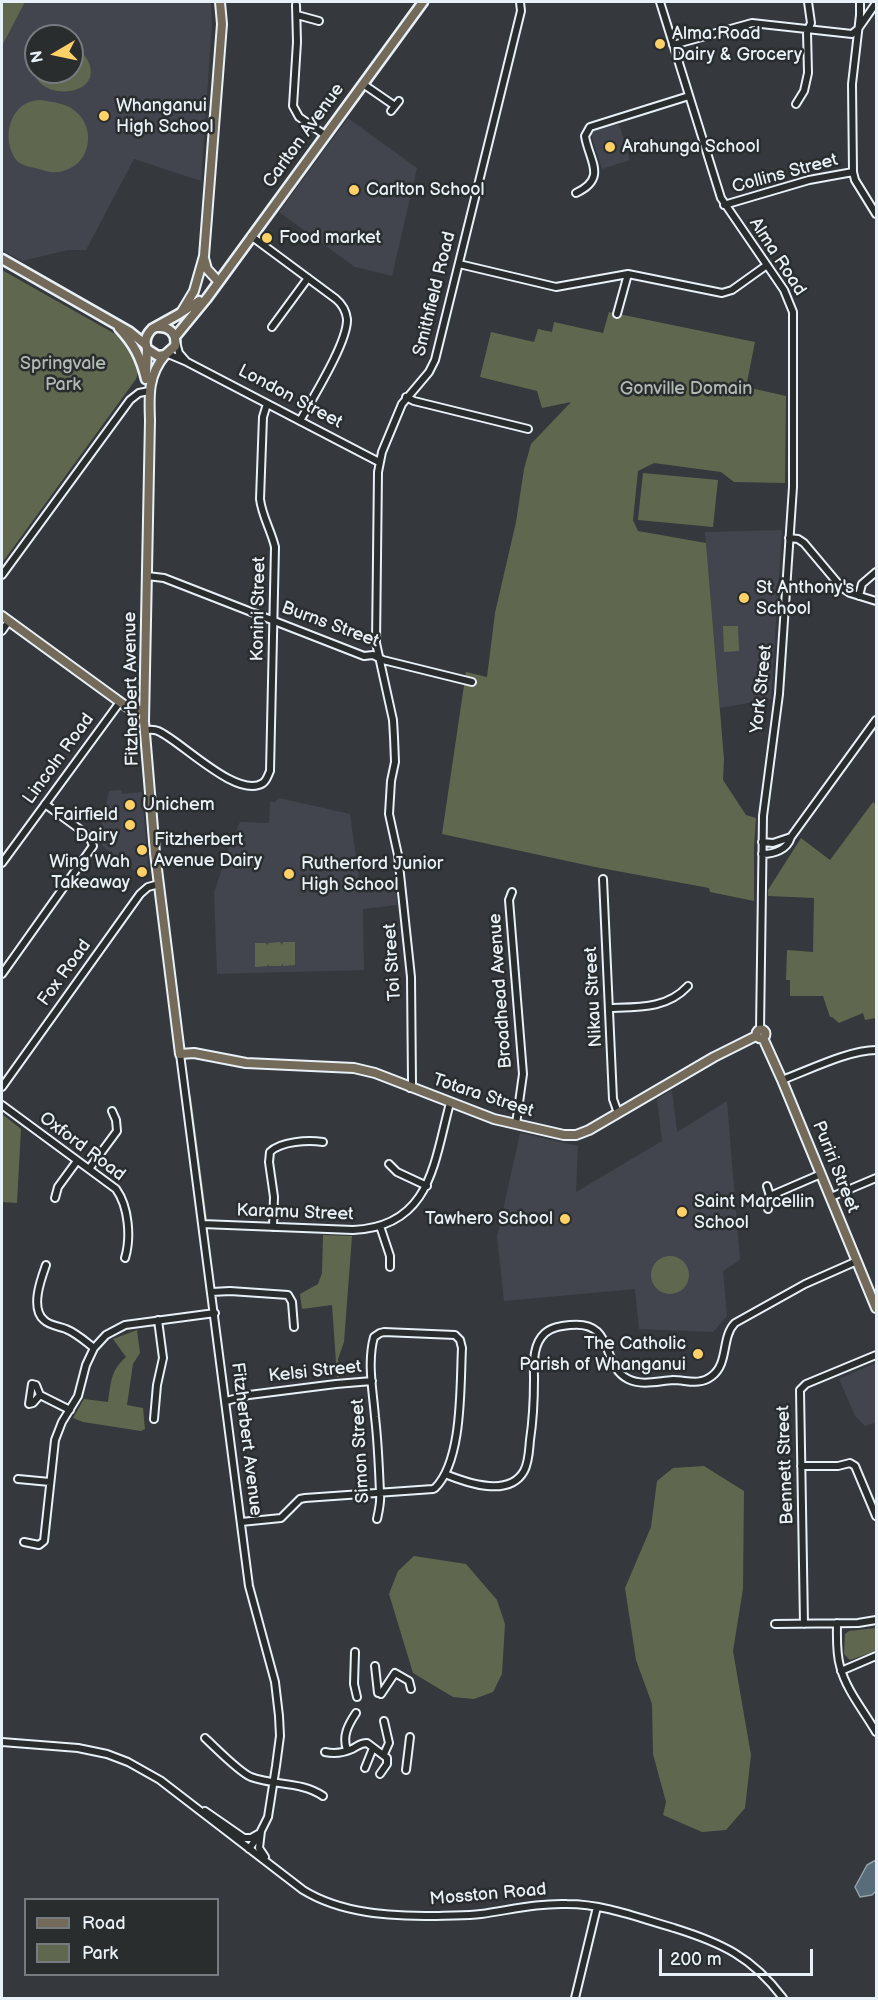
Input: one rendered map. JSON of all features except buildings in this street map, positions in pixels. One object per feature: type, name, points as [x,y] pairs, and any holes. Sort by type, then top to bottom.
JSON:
[{"type":"highway","name":"Carlton Avenue","points":[[154,328],[197,303],[211,290],[423,2]]},
{"type":"highway","points":[[2,259],[112,322],[130,332],[158,356],[172,351],[175,339],[170,329],[140,329],[112,322]]},
{"type":"highway","name":"Carlton Avenue","points":[[175,339],[211,290]]},
{"type":"highway","points":[[112,322],[126,335],[138,353],[146,379]]},
{"type":"highway","points":[[146,347],[147,337],[154,328]]},
{"type":"main road","points":[[179,315],[194,291],[204,256],[222,24],[220,2]]},
{"type":"main road","points":[[204,256],[207,269],[218,281]]},
{"type":"main road","points":[[146,347],[146,379],[149,391]]},
{"type":"main road","name":"Fitzherbert Avenue","points":[[166,355],[154,371],[149,391],[144,711],[159,884],[180,1054]]},
{"type":"main road","points":[[2,616],[120,702],[132,709],[144,711]]},
{"type":"main road","name":"Fitzherbert Avenue","points":[[177,1025],[183,1041],[194,1053]]},
{"type":"main road","name":"Totara Street","points":[[180,1054],[194,1053],[246,1064],[354,1068],[375,1073],[483,1115],[556,1133],[576,1135],[590,1130],[714,1057],[760,1035]]},
{"type":"main road","name":"Puriri Street","points":[[760,1035],[782,1080],[876,1308]]},
{"type":"street","name":"Smithfield Road","points":[[378,657],[376,643],[379,462],[406,397],[433,367],[520,11],[520,2]]},
{"type":"street","name":"Alma Road","points":[[660,2],[717,190],[724,205],[789,298],[793,312],[793,462],[789,538]]},
{"type":"street","points":[[795,104],[804,91],[808,73],[807,39],[811,24],[808,2]]},
{"type":"street","points":[[860,2],[852,84],[853,172],[855,180],[876,212]]},
{"type":"street","points":[[673,45],[752,23],[852,34],[876,3]]},
{"type":"street","points":[[296,4],[297,42],[292,106],[299,117],[325,135]]},
{"type":"street","points":[[297,15],[319,21]]},
{"type":"street","points":[[363,84],[395,106]]},
{"type":"street","points":[[576,193],[585,189],[595,176],[585,136],[590,127],[689,96]]},
{"type":"street","name":"Collins Street","points":[[724,205],[809,180],[853,172]]},
{"type":"street","points":[[251,236],[340,303],[346,312],[346,324],[332,364],[300,421]]},
{"type":"street","points":[[459,264],[556,287],[628,274],[724,293],[732,290],[767,265]]},
{"type":"street","points":[[617,314],[628,274]]},
{"type":"street","points":[[272,327],[308,278]]},
{"type":"street","points":[[175,339],[179,353],[186,362]]},
{"type":"street","name":"London Street","points":[[166,355],[186,362],[379,462]]},
{"type":"street","points":[[2,575],[130,400],[139,393],[149,391]]},
{"type":"street","points":[[406,397],[414,401],[528,429]]},
{"type":"street","name":"Konini Street","points":[[145,730],[155,730],[164,734],[217,773],[246,784],[258,785],[265,782],[270,771],[275,547],[261,510],[260,499],[262,417],[267,404]]},
{"type":"street","points":[[789,538],[801,540],[837,584],[876,602]]},
{"type":"street","name":"York Street","points":[[762,842],[764,805],[779,694],[789,538]]},
{"type":"street","points":[[859,596],[862,584],[876,572]]},
{"type":"street","name":"Burns Street","points":[[147,576],[164,578],[364,656],[373,655],[382,660],[472,682]]},
{"type":"street","points":[[2,631],[9,621]]},
{"type":"street","name":"Toi Street","points":[[378,657],[393,720],[395,762],[389,814],[398,855],[411,977],[412,1083],[410,1088]]},
{"type":"street","name":"Lincoln Road","points":[[2,863],[120,702]]},
{"type":"street","points":[[762,854],[773,853],[784,848],[876,720]]},
{"type":"street","points":[[2,974],[93,846],[89,836],[45,804]]},
{"type":"street","points":[[762,842],[773,843],[791,837]]},
{"type":"street","name":"Puriri Street","points":[[760,1035],[762,842]]},
{"type":"street","name":"Nikau Street","points":[[603,879],[613,1099],[618,1113]]},
{"type":"street","name":"Fox Road","points":[[2,1087],[140,894],[148,887],[159,884]]},
{"type":"street","name":"Broadhead Avenue","points":[[512,892],[509,900],[523,1074],[516,1124]]},
{"type":"street","points":[[609,1008],[653,1006],[681,994],[688,986]]},
{"type":"street","points":[[782,1080],[826,1063],[876,1050]]},
{"type":"street","name":"Fitzherbert Avenue","points":[[180,1054],[249,1586],[278,1701],[279,1736],[268,1817],[249,1849]]},
{"type":"street","name":"Karamu Street","points":[[202,1224],[353,1230],[380,1226],[411,1207],[427,1186],[450,1103]]},
{"type":"street","name":"Oxford Road","points":[[2,1105],[116,1189],[123,1201],[128,1246],[125,1258]]},
{"type":"street","points":[[89,1169],[117,1131],[117,1120],[112,1111]]},
{"type":"street","points":[[273,1227],[274,1197],[269,1162],[270,1152],[278,1146],[312,1140],[323,1142]]},
{"type":"street","points":[[55,1198],[58,1187],[77,1161]]},
{"type":"street","points":[[389,1164],[397,1172],[427,1186]]},
{"type":"street","points":[[770,1196],[821,1174]]},
{"type":"street","points":[[831,1197],[876,1178]]},
{"type":"street","points":[[766,1186],[770,1196],[768,1209]]},
{"type":"street","points":[[380,1226],[390,1256],[390,1267]]},
{"type":"street","points":[[241,1522],[280,1518],[305,1497],[433,1489],[445,1474],[498,1487],[511,1484],[523,1473],[527,1462],[534,1412],[536,1348],[544,1334],[552,1328],[577,1324],[587,1325],[596,1330],[604,1340],[618,1371],[627,1379],[635,1382],[673,1380],[701,1382],[717,1371],[729,1332],[735,1323],[805,1284],[857,1261]]},
{"type":"street","points":[[46,1265],[40,1281],[38,1306],[40,1315],[46,1322],[67,1329],[94,1348]]},
{"type":"street","points":[[212,1292],[288,1294],[292,1302],[294,1328]]},
{"type":"street","points":[[24,1542],[39,1545],[44,1541],[55,1440],[78,1396],[86,1365],[94,1348],[106,1335],[119,1327],[215,1313]]},
{"type":"street","points":[[154,1419],[157,1385],[163,1358],[158,1320]]},
{"type":"street","name":"Simon Street","points":[[377,1519],[381,1503],[372,1382],[373,1341],[374,1337],[380,1333],[458,1337],[462,1348],[459,1427],[445,1474]]},
{"type":"street","name":"Bennett Street","points":[[804,1624],[800,1390],[806,1384],[876,1355]]},
{"type":"street","name":"Kelsi Street","points":[[226,1401],[249,1395],[372,1382]]},
{"type":"street","points":[[40,1395],[70,1410]]},
{"type":"street","points":[[801,1466],[838,1466],[850,1463],[855,1466],[876,1516]]},
{"type":"street","points":[[18,1479],[50,1482]]},
{"type":"street","points":[[774,1624],[876,1620]]},
{"type":"street","points":[[837,1623],[841,1671],[876,1732]]},
{"type":"street","points":[[355,1652],[354,1684],[357,1697]]},
{"type":"street","points":[[841,1671],[876,1656]]},
{"type":"street","points":[[375,1666],[380,1693],[395,1673],[409,1681],[411,1689]]},
{"type":"street","points":[[347,1750],[344,1736],[356,1713]]},
{"type":"street","points":[[384,1754],[389,1743],[387,1724]]},
{"type":"street","points":[[406,1770],[410,1737]]},
{"type":"street","points":[[205,1738],[248,1775],[311,1788],[322,1796]]},
{"type":"street","name":"Mosston Road","points":[[2,1742],[78,1748],[107,1754],[128,1762],[160,1780],[316,1898],[345,1907],[405,1915],[479,1914],[553,1904],[597,1907],[689,1933],[741,1956],[755,1967],[783,1998]]},
{"type":"street","points":[[325,1752],[337,1753],[363,1742],[368,1743],[384,1754],[388,1761],[380,1774]]},
{"type":"street","points":[[365,1768],[373,1748]]},
{"type":"street","points":[[196,1809],[211,1814],[244,1838],[254,1837],[261,1830]]},
{"type":"street","points":[[261,1830],[259,1846],[261,1853],[303,1890]]},
{"type":"street","points":[[574,1998],[597,1907]]},
{"type":"shaded area","name":"Whanganui High School","points":[[25,2],[211,2],[212,24],[201,181],[134,159],[86,250],[68,250],[22,261],[2,250],[2,46]]},
{"type":"shaded area","name":"Carlton School","points":[[348,118],[417,168],[392,276],[355,267],[279,212]]},
{"type":"shaded area","name":"Arahunga School","points":[[619,124],[630,160],[602,169],[591,134],[593,131]]},
{"type":"shaded area","name":"St Anthony's School","points":[[782,530],[771,699],[720,708],[705,532]]},
{"type":"shaded area","points":[[121,790],[122,794],[142,792],[148,867],[143,877],[102,846],[99,837],[109,791]]},
{"type":"shaded area","name":"Rutherford Junior High School","points":[[279,798],[350,814],[361,892],[396,889],[397,905],[363,909],[364,970],[217,974],[214,893],[228,851],[240,822],[269,823],[270,802],[275,802]]},
{"type":"shaded area","points":[[672,1090],[677,1132],[727,1101],[740,1260],[723,1271],[727,1316],[713,1332],[639,1329],[635,1289],[504,1301],[497,1237],[520,1133],[578,1146],[576,1192],[662,1141],[657,1099]]},
{"type":"shaded area","points":[[876,1363],[876,1429],[874,1423],[865,1426],[855,1416],[839,1379]]},
{"type":"green space","points":[[2,2],[25,2],[2,46]]},
{"type":"green space","points":[[84,56],[86,58],[89,63],[90,76],[85,85],[75,90],[50,89],[42,84],[84,84]]},
{"type":"green space","points":[[41,100],[71,108],[82,118],[86,126],[88,144],[81,160],[62,171],[49,172],[24,165],[17,161],[9,143],[9,132],[15,114],[30,102]]},
{"type":"green space","name":"Springvale Park","points":[[2,270],[117,335],[130,348],[139,369],[136,379],[2,563]]},
{"type":"green space","name":"Gonville Domain","points":[[609,312],[755,342],[746,387],[786,396],[785,483],[734,482],[721,472],[654,463],[638,471],[633,520],[638,531],[706,543],[724,759],[723,780],[746,815],[756,818],[754,901],[710,892],[709,888],[595,867],[442,834],[466,672],[487,677],[495,613],[531,444],[571,402],[542,408],[537,391],[480,377],[491,332],[534,342],[538,329],[552,332],[554,322],[603,333]]},
{"type":"green space","points":[[643,473],[718,480],[713,527],[638,520]]},
{"type":"green space","points":[[723,626],[738,626],[739,651],[724,652]]},
{"type":"green space","points":[[873,802],[876,805],[876,1018],[865,1020],[863,1013],[839,1023],[830,1017],[823,996],[790,996],[790,980],[786,980],[787,950],[813,952],[814,898],[768,896],[768,890],[801,838],[830,860]]},
{"type":"green space","points":[[280,942],[282,945],[283,942],[295,942],[295,965],[283,966],[283,963],[281,966],[269,966],[269,964],[255,967],[255,943],[266,943],[267,945]]},
{"type":"green space","points":[[187,1091],[191,1096],[206,1220]]},
{"type":"green space","points":[[2,1114],[21,1129],[17,1203],[2,1202]]},
{"type":"green space","points":[[323,1235],[352,1236],[344,1342],[338,1359],[339,1377],[337,1377],[332,1305],[302,1309],[300,1294],[318,1284],[322,1273]]},
{"type":"green space","points":[[670,1256],[684,1261],[689,1275],[684,1289],[670,1294],[656,1289],[651,1275],[656,1261]]},
{"type":"green space","points":[[137,1330],[140,1353],[133,1364],[127,1405],[143,1408],[145,1429],[141,1431],[83,1422],[73,1418],[84,1399],[108,1402],[114,1372],[126,1357],[113,1339]]},
{"type":"green space","points":[[704,1466],[744,1491],[743,1589],[733,1651],[751,1755],[745,1808],[726,1830],[702,1832],[663,1815],[666,1802],[653,1754],[652,1704],[636,1660],[625,1588],[651,1527],[657,1481],[673,1468]]},
{"type":"green space","points":[[414,1556],[466,1564],[497,1600],[505,1624],[502,1674],[493,1692],[474,1699],[453,1697],[413,1673],[389,1594],[398,1571]]},
{"type":"green space","points":[[876,1628],[876,1651],[850,1660],[844,1654],[845,1634],[849,1631]]},
{"type":"water","points":[[876,1860],[876,1891],[872,1895],[860,1897],[855,1887],[867,1865]]},
{"type":"place","name":"Alma Road Dairy & Grocery","points":[[660,44]]},
{"type":"place","name":"Whanganui High School","points":[[104,116]]},
{"type":"place","name":"Arahunga School","points":[[610,147]]},
{"type":"place","name":"Carlton School","points":[[354,190]]},
{"type":"place","name":"Food market","points":[[267,238]]},
{"type":"place","name":"St Anthony's School","points":[[744,598]]},
{"type":"place","name":"Unichem","points":[[130,805]]},
{"type":"place","name":"Fairfield Dairy","points":[[130,825]]},
{"type":"place","name":"Fitzherbert Avenue Dairy","points":[[142,850]]},
{"type":"place","name":"Wing Wah Takeaway","points":[[142,872]]},
{"type":"place","name":"Rutherford Junior High School","points":[[289,874]]},
{"type":"place","name":"Saint Marcellin School","points":[[682,1212]]},
{"type":"place","name":"Tawhero School","points":[[565,1219]]},
{"type":"place","name":"The Catholic Parish of Whanganui","points":[[698,1354]]}]
